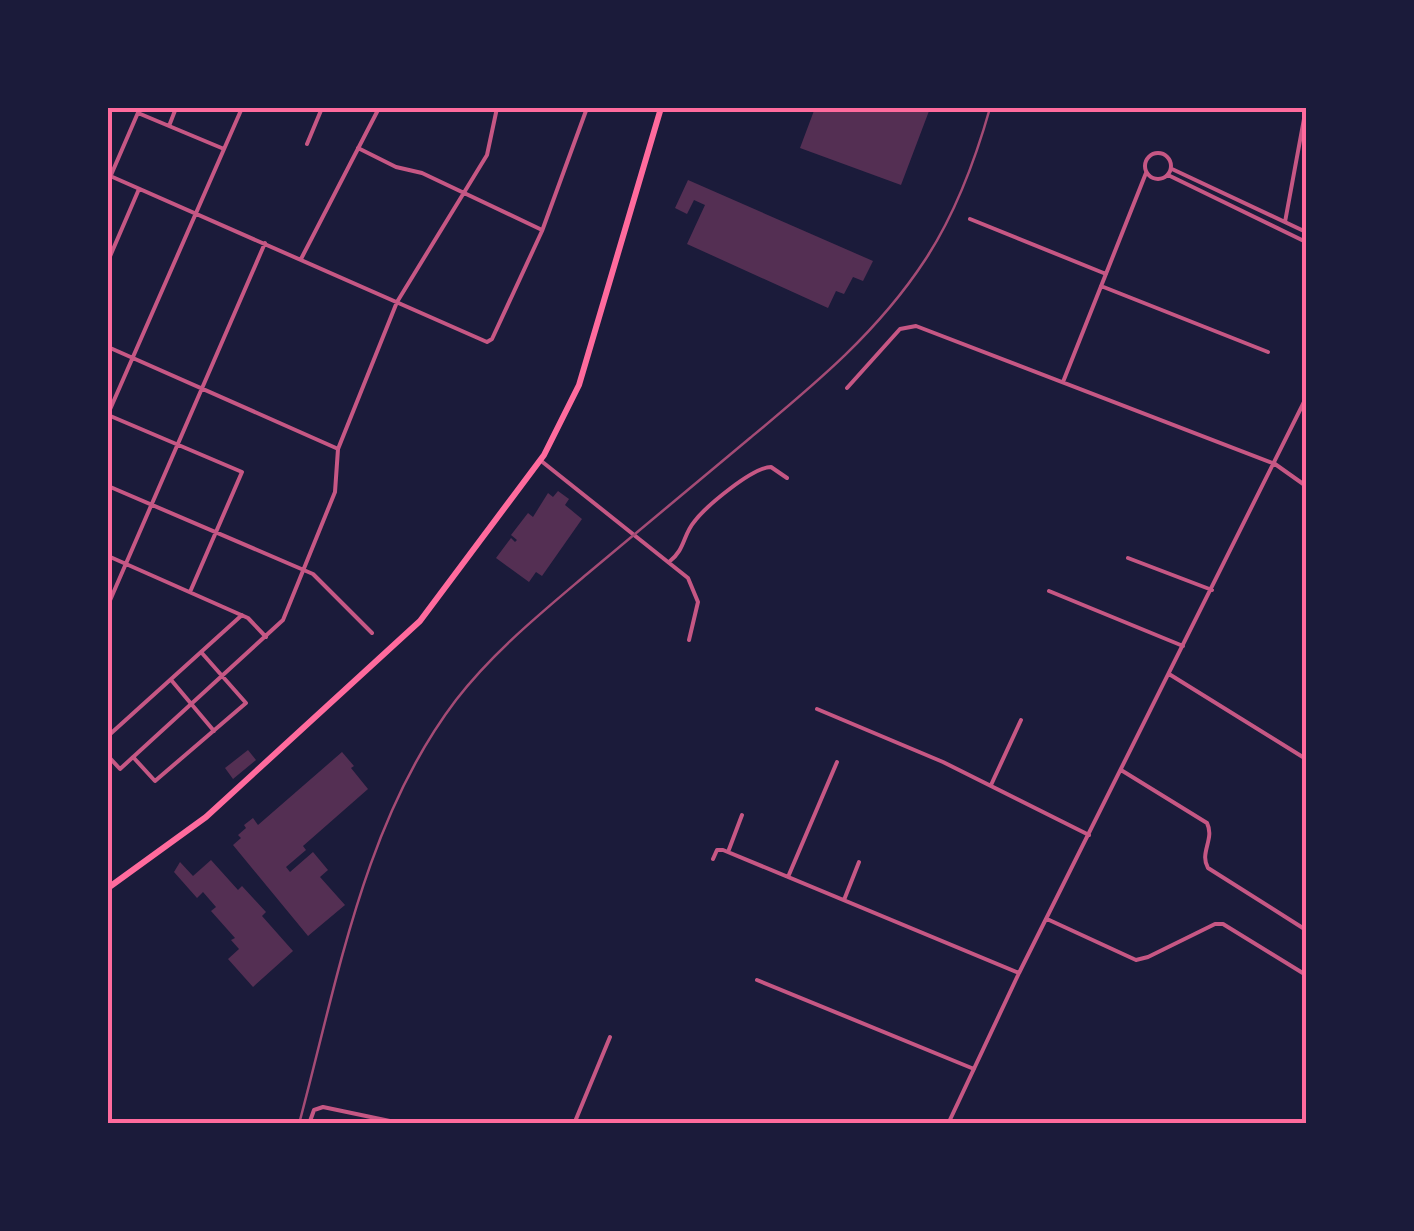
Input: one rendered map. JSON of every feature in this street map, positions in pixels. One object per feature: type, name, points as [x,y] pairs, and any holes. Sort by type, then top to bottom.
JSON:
[{"type":"main road","points":[[108,888],[214,810],[394,647],[434,604],[540,460],[579,385],[660,108]]},
{"type":"street","points":[[168,126],[176,108]]},
{"type":"street","points":[[190,592],[242,472],[108,414],[242,108]]},
{"type":"street","points":[[307,144],[322,108]]},
{"type":"street","points":[[300,259],[378,108]]},
{"type":"street","points":[[108,756],[120,769],[283,620],[336,492],[338,448],[397,302],[487,154],[497,108]]},
{"type":"street","points":[[224,149],[139,110],[108,178],[196,213],[483,342],[492,339],[542,230],[587,108]]},
{"type":"street","points":[[1285,222],[1306,108]]},
{"type":"street","points":[[358,148],[396,167],[422,172],[542,230]]},
{"type":"street","points":[[1062,383],[1146,172],[1146,159],[1154,153],[1167,156],[1172,168],[1306,232]]},
{"type":"street","points":[[1168,176],[1172,168]]},
{"type":"street","points":[[1146,172],[1156,180],[1168,176],[1306,242]]},
{"type":"street","points":[[108,261],[139,189]]},
{"type":"street","points":[[970,219],[1106,274]]},
{"type":"street","points":[[108,605],[265,244]]},
{"type":"street","points":[[1101,286],[1268,352]]},
{"type":"street","points":[[847,388],[900,329],[910,325],[1274,464],[1306,486]]},
{"type":"street","points":[[108,346],[338,448]]},
{"type":"street","points":[[948,1124],[1306,398]]},
{"type":"street","points":[[540,460],[688,578],[697,596],[689,640]]},
{"type":"street","points":[[669,562],[683,549],[698,517],[757,470],[774,468],[787,478]]},
{"type":"street","points":[[108,486],[304,570],[324,582],[372,634]]},
{"type":"street","points":[[108,556],[242,615],[266,637]]},
{"type":"street","points":[[1128,558],[1212,590]]},
{"type":"street","points":[[1048,591],[1183,646]]},
{"type":"street","points":[[108,736],[242,615]]},
{"type":"street","points":[[133,757],[155,782],[246,702],[201,652]]},
{"type":"street","points":[[1169,674],[1306,759]]},
{"type":"street","points":[[170,680],[214,730]]},
{"type":"street","points":[[817,709],[990,785],[1089,835]]},
{"type":"street","points":[[990,785],[1021,720]]},
{"type":"street","points":[[788,877],[836,762]]},
{"type":"street","points":[[1121,770],[1207,823],[1210,834],[1204,860],[1210,870],[1306,930]]},
{"type":"street","points":[[728,852],[742,815]]},
{"type":"street","points":[[713,858],[717,850],[728,852],[1019,974]]},
{"type":"street","points":[[844,900],[858,862]]},
{"type":"street","points":[[1047,919],[1136,960],[1214,924],[1223,924],[1306,975]]},
{"type":"street","points":[[758,980],[974,1068]]},
{"type":"street","points":[[574,1124],[610,1037]]},
{"type":"street","points":[[310,1124],[314,1110],[323,1106],[404,1124]]},
{"type":"building","points":[[815,108],[929,111],[901,185],[800,148]]},
{"type":"building","points":[[688,180],[873,261],[863,281],[853,277],[844,294],[836,291],[828,308],[687,244],[705,205],[694,200],[687,214],[675,208]]},
{"type":"building","points":[[558,491],[569,499],[565,505],[582,519],[542,576],[536,572],[529,582],[496,558],[511,538],[517,540],[511,535],[528,513],[533,517],[548,493],[553,497]]},
{"type":"building","points":[[248,750],[256,760],[233,779],[225,768]]},
{"type":"building","points":[[342,752],[368,789],[303,846],[306,850],[286,867],[290,872],[313,852],[328,870],[320,877],[345,905],[308,936],[233,845],[241,838],[238,835],[246,828],[244,825],[253,818],[258,825]]},
{"type":"building","points":[[211,860],[238,890],[242,886],[266,912],[262,916],[293,951],[253,987],[228,959],[239,949],[231,940],[235,938],[211,911],[216,907],[203,892],[197,898],[174,872],[180,862],[193,876]]},
{"type":"railway","points":[[299,1124],[358,903],[376,849],[424,747],[456,700],[535,618],[798,398],[887,311],[946,224],[971,167],[990,108]]}]
